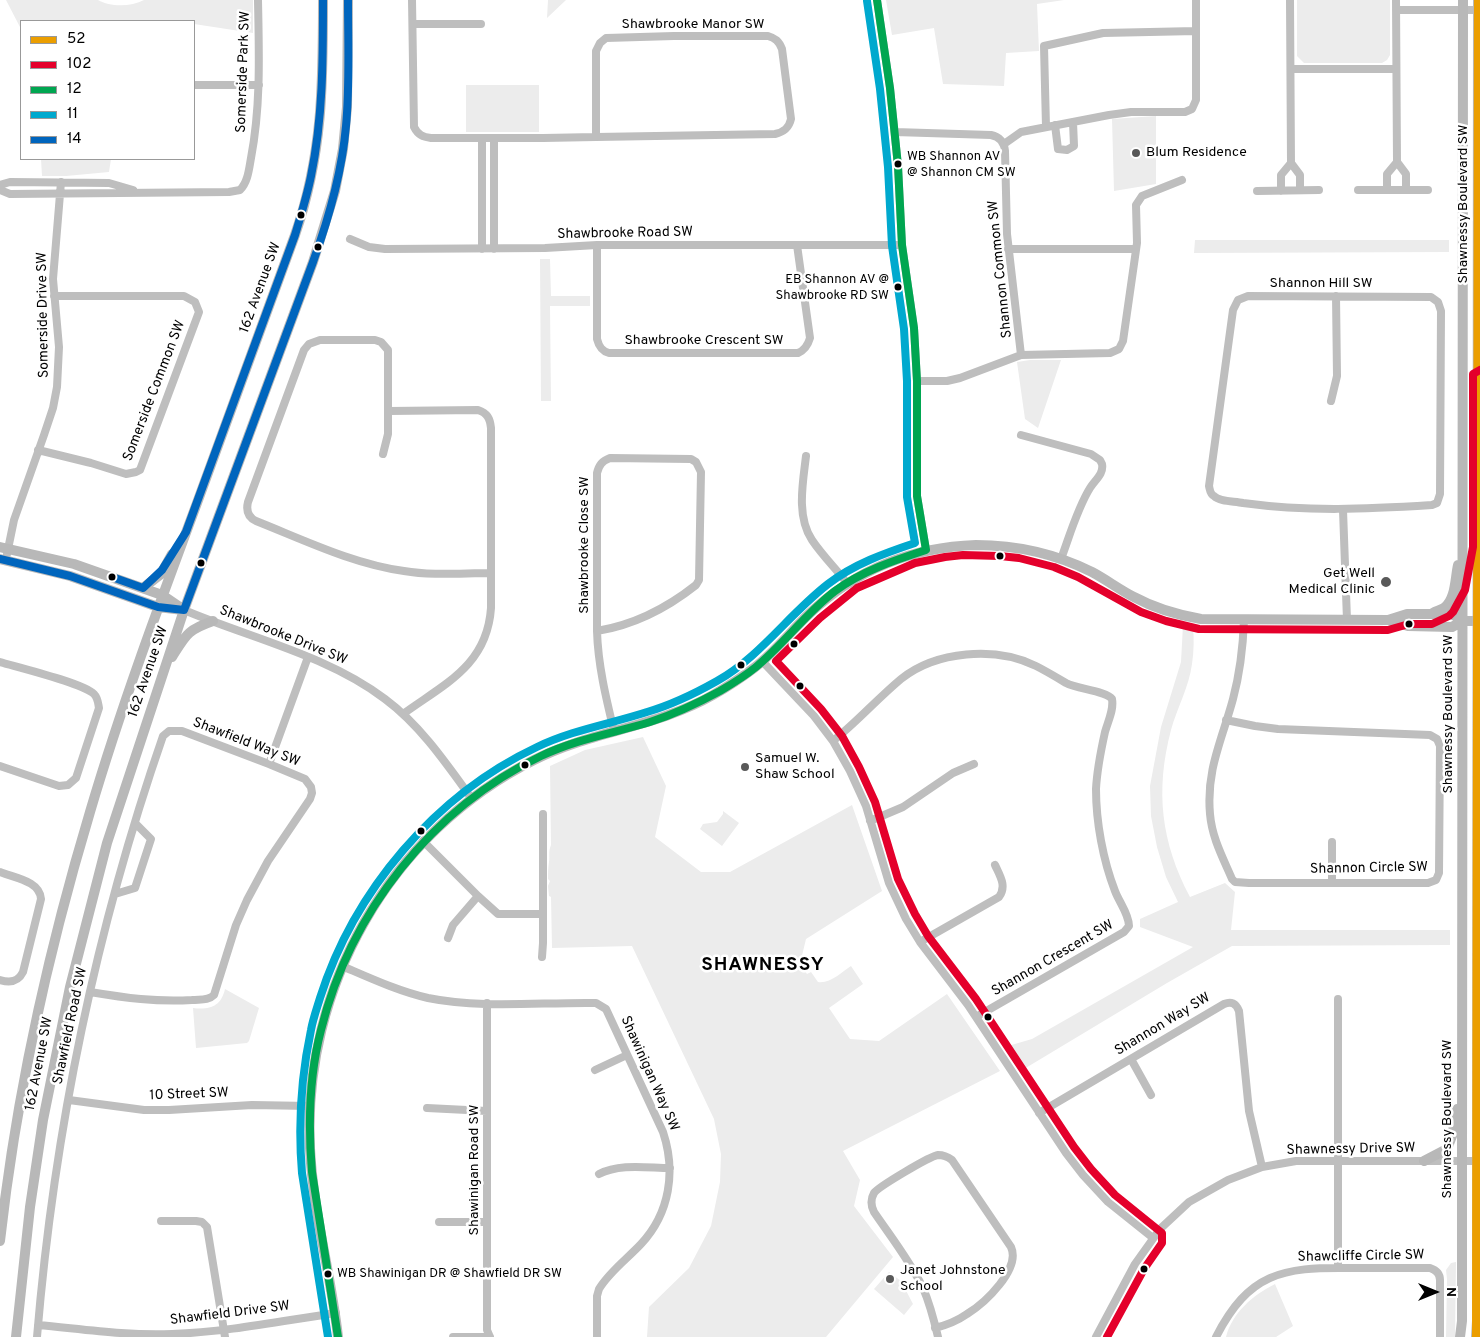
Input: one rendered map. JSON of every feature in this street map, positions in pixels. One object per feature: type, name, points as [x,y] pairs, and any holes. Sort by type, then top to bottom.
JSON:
[{"type":"main road","name":"162 Avenue SW","points":[[0,1241],[24,1077],[60,918],[93,800],[162,595],[295,235],[305,203],[315,157],[321,111],[323,0]]},
{"type":"main road","name":"162 Avenue SW","points":[[16,1337],[30,1206],[43,1120],[70,988],[107,843],[184,610],[307,279],[329,214],[340,169],[346,128],[348,0]]},
{"type":"main road","name":"Shawnessy Boulevard SW","points":[[1460,1337],[1462,1161],[1463,5]]},
{"type":"main road","name":"Shawnessy Boulevard SW","points":[[1476,1337],[1479,7]]},
{"type":"main road","points":[[1478,82],[1480,68]]},
{"type":"main road","points":[[1478,451],[1480,436]]},
{"type":"main road","points":[[143,588],[161,574],[186,532]]},
{"type":"main road","points":[[338,1337],[336,1313],[311,1170],[310,1106],[314,1067],[323,1022],[342,966],[362,925],[380,895],[423,841],[472,798],[492,784],[534,760],[582,740],[664,717],[713,695],[755,668],[809,614],[847,583],[883,565],[926,550],[966,546],[1024,549],[1061,559],[1094,573],[1137,599],[1165,611],[1202,619],[1388,620],[1408,626],[1452,627],[1463,621],[1478,621]]},
{"type":"main road","points":[[4,547],[74,564],[143,588],[162,595],[184,610]]},
{"type":"main road","points":[[1430,614],[1445,607],[1448,603],[1455,587],[1463,548]]},
{"type":"main road","points":[[3,560],[70,576],[158,607],[184,610]]},
{"type":"main road","points":[[1388,620],[1407,614],[1452,614],[1463,621]]},
{"type":"main road","points":[[162,673],[186,636],[193,629],[214,622]]},
{"type":"main road","points":[[1424,1161],[1445,1151],[1452,1136],[1457,1115],[1462,1069]]},
{"type":"street","name":"Somerside Park SW","points":[[0,190],[10,194],[110,194],[137,192],[229,192],[240,190],[246,180],[255,137],[259,85],[258,0]]},
{"type":"street","points":[[412,0],[412,24],[481,24]]},
{"type":"street","points":[[877,0],[895,132],[902,245],[914,328],[917,381],[917,496],[926,550]]},
{"type":"street","points":[[895,132],[990,135],[996,136],[1004,144],[1021,132],[1055,125],[1122,113],[1184,112],[1192,109],[1196,100],[1196,0]]},
{"type":"street","points":[[1290,0],[1291,162],[1300,175],[1300,190]]},
{"type":"street","points":[[1387,190],[1387,174],[1396,162],[1396,0]]},
{"type":"street","points":[[1396,10],[1463,5],[1479,7]]},
{"type":"street","name":"Shawbrooke Manor SW","points":[[412,24],[413,121],[416,131],[423,137],[432,138],[775,134],[782,132],[788,127],[791,119],[780,43],[768,36],[606,38],[600,43],[596,52],[596,136]]},
{"type":"street","points":[[1046,127],[1044,46],[1103,33],[1196,31]]},
{"type":"street","points":[[1291,69],[1396,69]]},
{"type":"street","points":[[195,85],[259,85]]},
{"type":"street","points":[[1055,125],[1058,149],[1067,150],[1074,146],[1073,122]]},
{"type":"street","points":[[482,138],[482,249]]},
{"type":"street","points":[[494,138],[494,249]]},
{"type":"street","name":"Shannon Common SW","points":[[1004,144],[1006,151],[1008,249],[1022,355]]},
{"type":"street","points":[[1281,190],[1281,175],[1291,162]]},
{"type":"street","points":[[1396,162],[1406,174],[1406,190]]},
{"type":"street","points":[[917,381],[946,381],[960,378],[1022,355],[1110,354],[1119,349],[1123,341],[1136,249],[1136,210],[1138,200],[1146,194],[1182,180]]},
{"type":"street","name":"Somerside Park SW","points":[[0,185],[10,182],[109,183],[137,192]]},
{"type":"street","name":"Somerside Drive SW","points":[[3,560],[4,547],[53,408],[58,379],[59,347],[54,296],[54,263],[61,182]]},
{"type":"street","points":[[1257,191],[1319,190]]},
{"type":"street","points":[[1358,190],[1428,190]]},
{"type":"street","name":"Shawbrooke Road SW","points":[[350,239],[369,247],[385,249],[494,249],[597,245],[902,245]]},
{"type":"street","name":"Shawbrooke Crescent SW","points":[[597,245],[597,339],[598,345],[602,350],[609,353],[798,353],[809,343],[810,338],[797,245]]},
{"type":"street","points":[[1008,249],[1136,249]]},
{"type":"street","name":"Somerside Common SW","points":[[38,450],[126,474],[140,470],[199,312],[195,302],[184,296],[54,296]]},
{"type":"street","name":"Shannon Hill SW","points":[[1248,296],[1336,296],[1431,297],[1438,302],[1441,310],[1440,494],[1437,504],[1432,506],[1343,510],[1277,507],[1219,499],[1212,495],[1209,486],[1233,310],[1236,303],[1241,298],[1248,296]]},
{"type":"street","points":[[1331,401],[1337,376],[1336,296]]},
{"type":"street","points":[[383,454],[388,434],[389,411],[388,353],[385,346],[374,340],[320,340],[308,344],[304,350],[248,502],[248,514],[256,522],[375,566],[422,573],[491,573]]},
{"type":"street","points":[[1463,368],[1479,359]]},
{"type":"street","points":[[1463,368],[1479,371]]},
{"type":"street","points":[[389,411],[478,410],[486,414],[492,428],[491,573],[488,630],[470,664],[456,677],[403,714]]},
{"type":"street","points":[[1021,435],[1091,454],[1100,460],[1103,467],[1101,474],[1090,488],[1061,559]]},
{"type":"street","points":[[806,456],[802,499],[807,531],[812,540],[847,583]]},
{"type":"street","name":"Shawbrooke Close SW","points":[[596,631],[635,621],[663,608],[690,590],[699,580],[701,472],[696,462],[691,459],[610,458],[601,463],[598,468],[596,631],[602,676],[614,731]]},
{"type":"street","points":[[1343,510],[1347,620]]},
{"type":"street","name":"Shawbrooke Drive SW","points":[[184,610],[336,668],[359,681],[403,714],[424,736],[472,798]]},
{"type":"street","name":"Shannon Circle SW","points":[[1226,720],[1278,729],[1430,735],[1437,739],[1440,746],[1440,864],[1436,880],[1428,883],[1249,883],[1235,882],[1232,879],[1220,852],[1210,815],[1210,795],[1213,763],[1238,677],[1243,647],[1244,620]]},
{"type":"street","name":"Shannon Crescent SW","points":[[833,742],[902,678],[927,664],[951,657],[981,654],[1010,657],[1035,665],[1069,685],[1105,694],[1112,698],[1112,709],[1097,778],[1099,826],[1109,871],[1129,926],[1124,932],[976,1017]]},
{"type":"street","points":[[269,764],[308,657]]},
{"type":"street","points":[[762,660],[814,716],[833,742],[860,790],[889,883],[906,920],[920,942],[976,1017],[1039,1113],[1083,1175],[1108,1202],[1153,1238]]},
{"type":"street","points":[[0,662],[49,676],[90,691],[97,698],[99,708],[76,778],[71,783],[59,786],[0,766]]},
{"type":"street","name":"Shawfield Way SW","points":[[90,992],[157,1002],[206,999],[214,995],[236,925],[247,900],[268,861],[312,796],[311,787],[305,779],[182,731],[169,731]]},
{"type":"street","name":"Shawfield Road SW","points":[[37,1337],[47,1232],[69,1100],[90,992],[135,823],[162,736],[169,731]]},
{"type":"street","points":[[870,821],[903,806],[953,773],[974,764]]},
{"type":"street","points":[[542,958],[543,814]]},
{"type":"street","points":[[115,894],[135,888],[151,839],[135,823]]},
{"type":"street","points":[[423,841],[498,914],[543,914]]},
{"type":"street","points":[[1332,842],[1332,882]]},
{"type":"street","points":[[920,942],[999,897],[1004,889],[995,865]]},
{"type":"street","points":[[0,872],[35,886],[40,892],[41,899],[24,972],[16,981],[0,980]]},
{"type":"street","points":[[448,938],[453,925],[478,896]]},
{"type":"street","name":"Shawinigan Way SW","points":[[342,966],[407,992],[446,1001],[592,1003],[600,1005],[608,1013],[663,1132],[669,1152],[670,1168],[668,1192],[657,1221],[642,1243],[597,1292],[597,1337]]},
{"type":"street","points":[[1338,999],[1338,1268]]},
{"type":"street","name":"Shannon Way SW","points":[[1039,1113],[1229,1002],[1234,1004],[1239,1010],[1249,1112],[1262,1167]]},
{"type":"street","name":"Shawinigan Road SW","points":[[488,1003],[487,1330],[490,1337]]},
{"type":"street","points":[[595,1070],[627,1055]]},
{"type":"street","points":[[1131,1060],[1151,1095]]},
{"type":"street","name":"10 Street SW","points":[[69,1100],[144,1110],[252,1105],[310,1106]]},
{"type":"street","points":[[427,1108],[487,1111]]},
{"type":"street","points":[[936,1328],[949,1324],[967,1314],[986,1299],[1005,1276],[1013,1258],[1011,1247],[952,1160],[938,1155],[931,1157],[878,1188],[872,1197],[871,1204],[874,1212],[920,1281],[928,1300],[938,1337]]},
{"type":"street","name":"Shawnessy Drive SW","points":[[1096,1337],[1134,1264],[1166,1222],[1194,1199],[1228,1180],[1262,1167],[1296,1161],[1477,1161]]},
{"type":"street","points":[[599,1174],[623,1168],[670,1168]]},
{"type":"street","points":[[161,1221],[196,1221],[205,1224],[207,1227],[225,1333]]},
{"type":"street","points":[[440,1222],[487,1222]]},
{"type":"street","name":"Shawcliffe Circle SW","points":[[1216,1337],[1236,1304],[1264,1281],[1297,1269],[1338,1268],[1430,1268],[1435,1270],[1440,1276],[1440,1337]]},
{"type":"street","name":"Shawfield Drive SW","points":[[38,1325],[142,1334],[225,1333],[336,1313]]},
{"type":"street","points":[[453,1337],[490,1337]]},
{"type":"shaded area","points":[[6,0],[98,0],[108,4],[121,5],[133,4],[144,0],[253,0],[253,33],[195,24],[195,20],[20,20],[20,27]]},
{"type":"shaded area","points":[[548,0],[566,0],[547,18]]},
{"type":"shaded area","points":[[886,0],[1064,0],[1037,4],[1039,51],[1006,53],[1004,86],[943,84],[934,28],[892,35]]},
{"type":"shaded area","points":[[1297,0],[1390,0],[1390,55],[1387,60],[1382,63],[1304,63],[1297,56]]},
{"type":"shaded area","points":[[466,85],[539,85],[539,132],[466,132]]},
{"type":"shaded area","points":[[1156,116],[1156,184],[1114,191],[1112,119]]},
{"type":"shaded area","points":[[41,160],[111,160],[109,172],[42,176]]},
{"type":"shaded area","points":[[1195,240],[1449,240],[1449,252],[1194,253]]},
{"type":"shaded area","points":[[540,259],[550,259],[551,296],[590,296],[590,306],[550,306],[551,401],[541,401]]},
{"type":"shaded area","points":[[1061,360],[1038,428],[1025,419],[1017,362]]},
{"type":"shaded area","points":[[1183,625],[1193,626],[1193,659],[1188,681],[1171,730],[1166,752],[1162,795],[1167,836],[1180,877],[1190,897],[1225,883],[1235,892],[1231,930],[1450,930],[1450,945],[1232,946],[1024,1069],[1008,1046],[1032,1039],[1193,947],[1140,927],[1140,919],[1178,902],[1166,877],[1157,847],[1151,816],[1150,786],[1161,727],[1181,662]]},
{"type":"shaded area","points":[[643,737],[666,786],[655,837],[701,872],[730,872],[852,805],[882,891],[806,939],[800,964],[807,974],[811,972],[818,982],[827,981],[851,966],[863,984],[829,1008],[850,1039],[879,1041],[947,994],[1000,1071],[843,1151],[860,1180],[854,1206],[893,1257],[826,1337],[647,1337],[649,1307],[689,1268],[711,1226],[720,1182],[721,1154],[714,1119],[632,946],[552,948],[551,897],[549,896],[548,886],[550,881],[548,873],[551,845],[550,766],[585,750]]},
{"type":"shaded area","points":[[723,811],[739,823],[722,846],[700,829],[703,824],[717,822]]},
{"type":"shaded area","points":[[225,989],[259,1008],[249,1041],[247,1043],[196,1048],[193,1008],[209,1008],[214,1006],[221,1000]]},
{"type":"shaded area","points":[[1456,1262],[1455,1337],[1446,1337],[1446,1270],[1451,1263]]},
{"type":"shaded area","points":[[889,1272],[901,1281],[913,1304],[904,1315],[874,1289]]},
{"type":"shaded area","points":[[1275,1284],[1293,1326],[1276,1337],[1226,1337],[1233,1320],[1244,1306],[1251,1299]]},
{"type":"transit line","name":"14","points":[[112,577],[143,588],[162,570],[186,532],[295,235],[304,206],[318,132],[323,0]]},
{"type":"transit line","name":"14","points":[[0,559],[70,576],[158,607],[184,610],[313,262],[334,195],[344,143],[347,110],[348,0]]},
{"type":"transit line","name":"12","points":[[338,1337],[312,1172],[310,1101],[314,1065],[321,1030],[334,987],[352,945],[375,906],[401,869],[431,835],[465,804],[501,778],[554,750],[659,719],[720,691],[756,667],[814,609],[845,584],[867,572],[926,550],[917,496],[917,381],[914,328],[902,245],[898,166],[890,88],[877,0]]},
{"type":"transit line","name":"52","points":[[1476,1337],[1478,0]]},
{"type":"transit line","name":"11","points":[[328,1337],[302,1173],[300,1119],[303,1083],[311,1030],[320,998],[335,958],[354,920],[377,884],[403,850],[432,819],[465,791],[500,767],[550,741],[656,709],[708,686],[747,660],[814,596],[838,577],[870,560],[915,543],[907,497],[907,381],[904,329],[892,246],[888,167],[880,89],[867,1]]},
{"type":"transit line","name":"102","points":[[1107,1337],[1144,1269],[1162,1243],[1162,1233],[1115,1195],[1091,1169],[1074,1147],[976,999],[928,936],[898,879],[875,802],[842,736],[821,709],[776,661],[820,618],[857,588],[915,563],[963,555],[1019,558],[1054,567],[1078,577],[1141,612],[1166,621],[1199,629],[1388,630],[1409,624],[1432,624],[1453,612],[1465,590],[1473,547],[1473,374],[1480,370]]},
{"type":"place","name":"Blum Residence","points":[[1136,153]]},
{"type":"place","name":"WB Shannon AV @ Shannon CM SW","points":[[898,164]]},
{"type":"place","name":"EB Shannon AV @ Shawbrooke RD SW","points":[[898,287]]},
{"type":"place","name":"Get Well Medical Clinic","points":[[1386,582]]},
{"type":"place","name":"Samuel W. Shaw School","points":[[745,767]]},
{"type":"place","name":"WB Shawinigan DR @ Shawfield DR SW","points":[[328,1274]]},
{"type":"place","name":"Janet Johnstone School","points":[[890,1279]]},
{"type":"district","name":"SHAWNESSY","points":[[763,966]]}]
